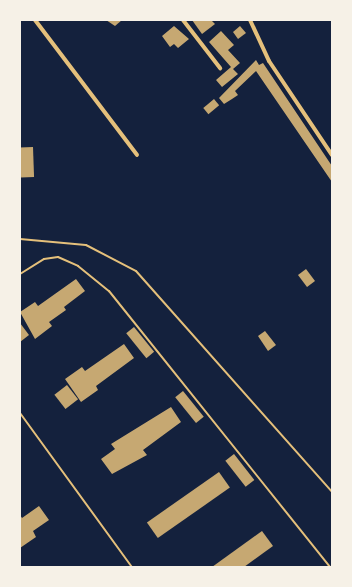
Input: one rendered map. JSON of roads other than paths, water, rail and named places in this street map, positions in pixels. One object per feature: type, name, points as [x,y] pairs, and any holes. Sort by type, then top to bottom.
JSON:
[{"type":"street","points":[[35,20],[137,155]]},
{"type":"street","points":[[183,20],[220,68]]},
{"type":"street","points":[[250,20],[269,61],[332,155]]},
{"type":"lane","points":[[20,239],[86,245],[118,259],[142,275],[332,492]]},
{"type":"lane","points":[[20,274],[44,260],[58,257],[78,266],[109,291],[330,567]]},
{"type":"lane","points":[[20,413],[132,567]]}]
